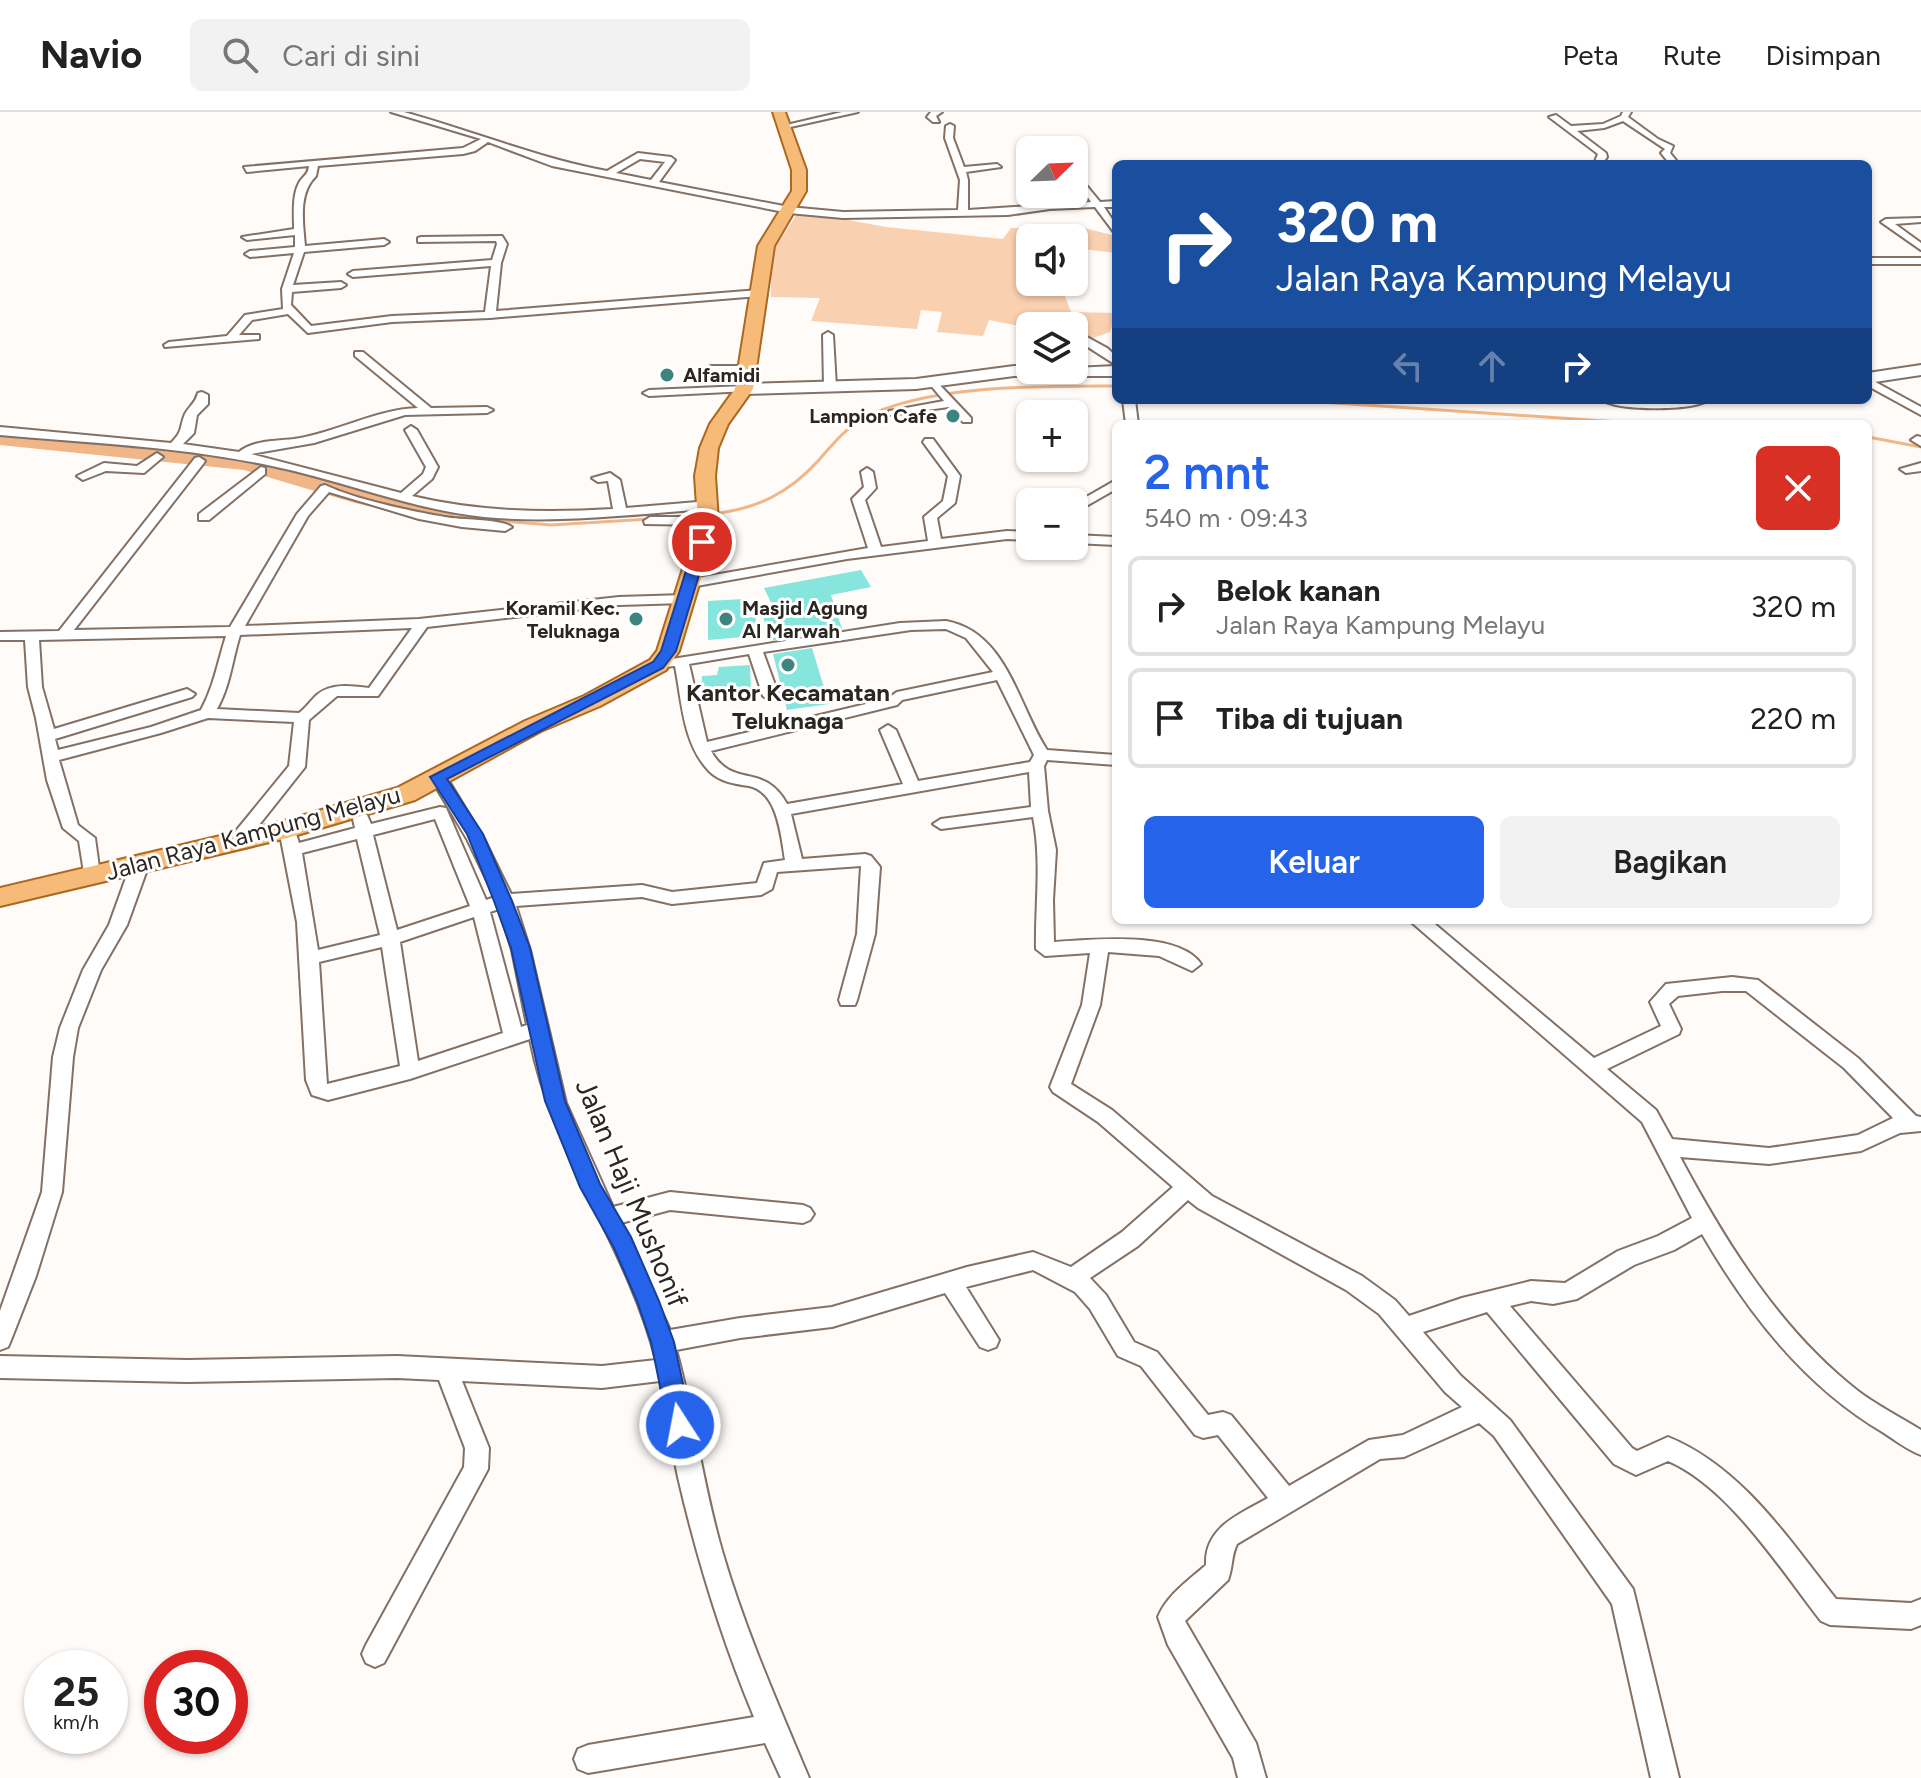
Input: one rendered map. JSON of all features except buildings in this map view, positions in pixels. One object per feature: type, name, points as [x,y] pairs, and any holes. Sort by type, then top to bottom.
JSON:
[{"type":"main road","points":[[670,663],[668,651],[688,591],[708,513],[705,476],[709,448],[719,424],[744,389],[766,246],[799,191],[799,170],[782,119]]},
{"type":"main road","name":"Jalan Raya Kampung Melayu","points":[[0,897],[237,841],[290,840],[361,819],[438,777],[670,663]]},
{"type":"street","points":[[395,112],[487,139],[552,163],[789,210],[843,215],[1112,212]]},
{"type":"street","points":[[782,119],[854,112]]},
{"type":"street","points":[[1569,129],[1604,126],[1626,115],[1655,141],[1670,148],[1665,153],[1671,160]]},
{"type":"street","points":[[1553,117],[1602,153],[1601,160]]},
{"type":"street","points":[[950,126],[949,138],[964,180],[966,212],[963,225]]},
{"type":"street","points":[[247,169],[463,151],[487,139]]},
{"type":"street","points":[[607,175],[638,156],[671,160],[653,184]]},
{"type":"street","points":[[314,164],[312,176],[304,182],[297,232],[299,250],[287,289],[286,306],[311,330],[392,319],[490,315],[759,293]]},
{"type":"street","points":[[960,170],[997,167]]},
{"type":"street","points":[[1088,192],[1112,227]]},
{"type":"street","points":[[927,212],[930,198]]},
{"type":"street","points":[[1098,210],[1112,205]]},
{"type":"street","points":[[1872,222],[1919,220]]},
{"type":"street","points":[[1886,222],[1921,247]]},
{"type":"street","points":[[247,237],[297,232]]},
{"type":"street","points":[[421,240],[497,237],[502,244],[496,263],[490,315]]},
{"type":"street","points":[[250,254],[384,242]]},
{"type":"street","points":[[1872,261],[1921,261]]},
{"type":"street","points":[[353,274],[496,263]]},
{"type":"street","points":[[292,278],[321,276]]},
{"type":"street","points":[[287,289],[341,285]]},
{"type":"street","points":[[232,337],[249,317],[289,311]]},
{"type":"street","points":[[828,335],[830,387]]},
{"type":"street","points":[[169,345],[255,337]]},
{"type":"street","points":[[1088,341],[1112,358]]},
{"type":"street","points":[[359,354],[428,411]]},
{"type":"street","points":[[712,369],[747,369]]},
{"type":"street","points":[[1872,378],[1921,370]]},
{"type":"street","points":[[893,413],[942,393],[1014,371],[1112,371]]},
{"type":"street","points":[[1872,381],[1921,412]]},
{"type":"street","points":[[649,393],[830,387],[942,393],[967,420]]},
{"type":"street","points":[[173,447],[188,433],[191,414],[202,404],[202,395]]},
{"type":"street","points":[[241,457],[256,448],[310,440],[387,416],[428,411],[487,410]]},
{"type":"street","points":[[401,499],[428,476],[432,467],[411,430]]},
{"type":"street","points":[[1,437],[261,471],[388,508],[478,525],[541,527],[671,520],[708,513]]},
{"type":"street","points":[[1,437],[173,447],[274,462],[401,499],[487,513],[552,516],[620,512],[708,513]]},
{"type":"street","points":[[929,442],[954,476],[949,503],[930,517],[935,543]]},
{"type":"street","points":[[83,476],[104,467],[140,470],[157,457]]},
{"type":"street","points":[[63,635],[199,461]]},
{"type":"street","points":[[1906,469],[1921,467]]},
{"type":"street","points":[[204,517],[261,471]]},
{"type":"street","points":[[867,472],[870,488],[858,499],[876,552]]},
{"type":"street","points":[[598,478],[612,478],[620,512]]},
{"type":"street","points":[[1088,501],[1112,486]]},
{"type":"street","points":[[207,713],[221,688],[223,667],[234,633],[303,514],[325,489]]},
{"type":"street","points":[[1007,535],[1016,532]]},
{"type":"street","points":[[0,636],[234,633],[422,623],[643,600],[876,552],[1016,535]]},
{"type":"street","points":[[1088,540],[1112,541]]},
{"type":"street","points":[[51,757],[156,730],[207,713],[302,718],[310,714],[328,694],[345,691],[373,693],[422,623]]},
{"type":"street","points":[[794,864],[782,810],[763,784],[736,782],[721,773],[701,748],[670,663],[944,625],[971,635],[1001,675],[1013,695],[1039,761],[1040,811],[1048,850],[1044,900],[1045,949],[1114,944],[1153,949],[1192,964]]},
{"type":"street","points":[[32,635],[35,687],[55,780],[71,828],[87,838],[91,875]]},
{"type":"street","points":[[755,649],[771,696]]},
{"type":"street","points":[[701,748],[892,702],[897,697],[1001,675]]},
{"type":"street","points":[[47,736],[187,694]]},
{"type":"street","points":[[237,841],[297,767],[302,718]]},
{"type":"street","points":[[888,730],[913,789]]},
{"type":"street","points":[[782,810],[913,789],[1039,761],[1112,760]]},
{"type":"street","name":"Jalan Haji Mushonif","points":[[438,777],[475,834],[503,901],[521,948],[555,1101],[591,1187],[635,1269],[662,1342],[708,1548],[741,1651],[771,1728],[795,1778]]},
{"type":"street","points":[[941,824],[1040,811]]},
{"type":"street","points":[[410,1071],[390,939],[361,819],[440,812],[480,908],[513,1035]]},
{"type":"street","points":[[290,840],[310,958],[319,1090],[328,1092],[410,1071],[538,1029]]},
{"type":"street","points":[[310,958],[390,939],[503,901],[642,891],[672,898],[761,889],[766,885],[769,867],[865,860],[871,867],[866,934],[848,1000]]},
{"type":"street","points":[[0,1340],[52,1192],[63,1057],[69,1028],[92,970],[118,925],[140,864]]},
{"type":"street","points":[[1423,924],[1649,1116],[1658,1128],[1703,1223],[1780,1332],[1847,1397],[1921,1444]]},
{"type":"street","points":[[1100,946],[1091,1005],[1060,1087],[1105,1116],[1186,1188],[1243,1225],[1354,1283],[1387,1307],[1442,1373],[1502,1428],[1624,1598],[1665,1778]]},
{"type":"street","points":[[1592,1068],[1672,1029],[1659,1002],[1673,989],[1736,982],[1751,985],[1851,1063],[1916,1124]]},
{"type":"street","points":[[1665,1147],[1769,1156],[1861,1143],[1897,1125],[1916,1124]]},
{"type":"street","points":[[1072,1278],[1130,1239],[1186,1188]]},
{"type":"street","points":[[608,1217],[670,1201],[803,1214]]},
{"type":"street","points":[[1405,1328],[1462,1308],[1493,1303],[1531,1291],[1569,1292],[1626,1258],[1666,1243],[1703,1223]]},
{"type":"street","points":[[662,1342],[740,1328],[832,1317],[1033,1261],[1072,1278],[1093,1295],[1126,1349],[1149,1359],[1203,1427],[1223,1423],[1287,1502]]},
{"type":"street","points":[[950,1282],[988,1340]]},
{"type":"street","points":[[1493,1303],[1623,1456],[1636,1463],[1668,1449],[1675,1450],[1717,1480],[1745,1507],[1830,1612],[1911,1616],[1921,1612]]},
{"type":"street","points":[[0,1367],[187,1371],[446,1369],[602,1377],[669,1369]]},
{"type":"street","points":[[375,1654],[476,1469],[477,1448],[446,1369]]},
{"type":"street","points":[[1252,1778],[1246,1753],[1177,1636],[1171,1617],[1219,1571],[1218,1555],[1228,1535],[1377,1448],[1404,1446],[1483,1409]]},
{"type":"street","points":[[588,1759],[771,1728]]},
{"type":"shaded area","points":[[799,211],[886,227],[1003,239],[1011,228],[1016,228],[1016,296],[1065,296],[1071,312],[1016,312],[1016,325],[989,320],[983,336],[937,332],[942,312],[921,310],[917,329],[811,321],[820,298],[771,297],[771,254]]},
{"type":"shaded area","points":[[1088,229],[1112,235],[1112,253],[1088,250]]},
{"type":"shaded area","points":[[1088,312],[1112,313],[1110,332],[1088,340]]},
{"type":"waterway","points":[[712,514],[757,504],[783,491],[807,473],[850,428],[888,408],[919,399],[986,389],[1112,386]]},
{"type":"waterway","points":[[1351,404],[1589,420]]},
{"type":"waterway","points":[[1872,438],[1921,447]]},
{"type":"waterway","points":[[0,439],[246,464],[363,498],[444,516]]},
{"type":"waterway","points":[[676,517],[702,515]]},
{"type":"waterway","points":[[444,516],[551,525],[650,519]]},
{"type":"place","name":"Alfamidi","points":[[667,375]]},
{"type":"place","name":"Lampion Cafe","points":[[953,416]]},
{"type":"place","name":"Koramil Kec. Teluknaga","points":[[636,619]]},
{"type":"place","name":"Masjid Agung Al Marwah","points":[[726,619]]},
{"type":"place","name":"Kantor Kecamatan Teluknaga","points":[[788,665]]},
{"type":"route","points":[[680,1425],[669,1369],[648,1301],[623,1243],[591,1187],[555,1101],[521,948],[475,834],[438,777],[658,665],[668,651],[702,542]]}]
